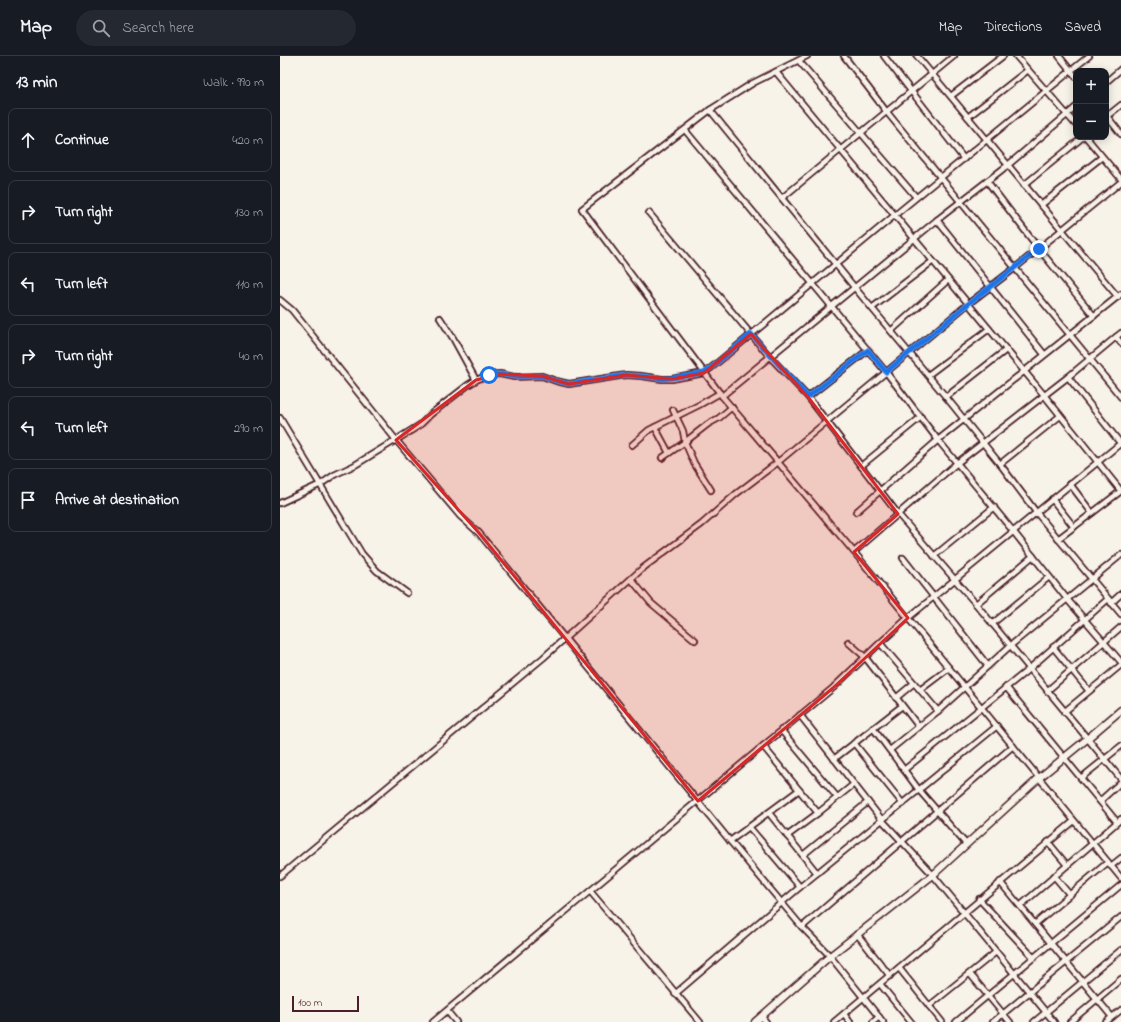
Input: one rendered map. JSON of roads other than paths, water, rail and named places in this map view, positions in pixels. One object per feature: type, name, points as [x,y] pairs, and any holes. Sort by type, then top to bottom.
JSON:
[{"type":"main road","points":[[755,1022],[764,1019],[830,956],[933,875],[1039,778],[1121,710]]},
{"type":"street","points":[[808,56],[753,83],[710,110],[582,210],[704,373],[854,552],[1121,878]]},
{"type":"street","points":[[844,56],[960,203],[1121,397]]},
{"type":"street","points":[[884,56],[964,159]]},
{"type":"street","points":[[856,512],[938,440],[1119,295],[1041,206],[1008,164],[917,56]]},
{"type":"street","points":[[782,198],[954,56]]},
{"type":"street","points":[[951,96],[1003,56]]},
{"type":"street","points":[[1016,56],[1073,121]]},
{"type":"street","points":[[1059,56],[1073,73]]},
{"type":"street","points":[[280,503],[321,484],[396,440],[420,425],[431,414],[476,380],[489,375],[500,374],[514,377],[534,375],[569,384],[626,375],[662,379],[704,373],[940,177],[1089,56]]},
{"type":"street","points":[[799,60],[916,197]]},
{"type":"street","points":[[1109,79],[1121,69]]},
{"type":"street","points":[[968,117],[1028,70]]},
{"type":"street","points":[[776,72],[1044,395],[1121,491],[1058,539]]},
{"type":"street","points":[[1109,114],[1121,104]]},
{"type":"street","points":[[632,445],[649,430],[721,394],[770,357],[1073,109]]},
{"type":"street","points":[[710,110],[983,442],[1036,512],[1121,614]]},
{"type":"street","points":[[1109,120],[1121,134]]},
{"type":"street","points":[[685,130],[886,372],[938,440],[1014,530],[1049,577],[1121,664],[1064,712]]},
{"type":"street","points":[[1024,185],[1081,140]]},
{"type":"street","points":[[280,876],[543,658],[643,568],[702,524],[736,494],[778,462],[909,352],[1039,249],[1121,181],[1088,140]]},
{"type":"street","points":[[1041,206],[1102,157]]},
{"type":"street","points":[[987,181],[1039,249],[1094,316]]},
{"type":"street","points":[[649,213],[770,357],[808,397],[898,514],[956,580],[1064,712],[1105,759],[1121,780],[1100,801]]},
{"type":"street","points":[[937,220],[1044,354]]},
{"type":"street","points":[[872,308],[933,261]]},
{"type":"street","points":[[891,331],[948,280]]},
{"type":"street","points":[[280,300],[292,310],[304,324],[396,440],[460,516],[479,533],[781,903],[830,956],[883,1022]]},
{"type":"street","points":[[440,318],[476,380]]},
{"type":"street","points":[[928,375],[989,329]]},
{"type":"street","points":[[854,552],[983,442],[1068,377],[1121,333]]},
{"type":"street","points":[[1116,337],[1121,343]]},
{"type":"street","points":[[808,397],[868,350]]},
{"type":"street","points":[[946,397],[1006,350]]},
{"type":"street","points":[[433,1022],[833,688],[908,618],[956,580],[1070,484],[1121,444],[1068,377]]},
{"type":"street","points":[[662,458],[686,442],[708,424],[719,418],[732,407]]},
{"type":"street","points":[[673,410],[683,431],[694,463],[711,490]]},
{"type":"street","points":[[1000,464],[1060,416]]},
{"type":"street","points":[[861,466],[921,417]]},
{"type":"street","points":[[280,418],[362,554],[376,571],[407,593]]},
{"type":"street","points":[[655,427],[669,453]]},
{"type":"street","points":[[1070,484],[1092,513]]},
{"type":"street","points":[[1052,499],[1074,527]]},
{"type":"street","points":[[934,556],[994,507]]},
{"type":"street","points":[[890,750],[965,688],[1010,646],[1121,555]]},
{"type":"street","points":[[976,604],[1033,556]]},
{"type":"street","points":[[903,558],[988,666]]},
{"type":"street","points":[[992,624],[1049,577]]},
{"type":"street","points":[[630,579],[651,603],[695,640]]},
{"type":"street","points":[[904,770],[1029,669],[1084,619],[1121,594]]},
{"type":"street","points":[[1047,691],[1121,627]]},
{"type":"street","points":[[848,642],[865,657],[919,727]]},
{"type":"street","points":[[880,643],[938,711]]},
{"type":"street","points":[[1053,647],[1090,691]]},
{"type":"street","points":[[920,690],[949,668]]},
{"type":"street","points":[[896,698],[914,683]]},
{"type":"street","points":[[1006,687],[1100,801],[1119,821],[1020,906]]},
{"type":"street","points":[[834,759],[902,706]]},
{"type":"street","points":[[800,715],[882,820],[933,875],[1054,1022]]},
{"type":"street","points":[[675,994],[800,887],[997,726]]},
{"type":"street","points":[[874,728],[919,790],[966,844]]},
{"type":"street","points":[[781,730],[837,797]]},
{"type":"street","points":[[854,743],[903,804]]},
{"type":"street","points":[[763,746],[818,813]]},
{"type":"street","points":[[802,927],[1013,746]]},
{"type":"street","points":[[1081,778],[1121,746]]},
{"type":"street","points":[[787,836],[854,784]]},
{"type":"street","points":[[730,841],[750,828],[799,790]]},
{"type":"street","points":[[803,855],[868,802]]},
{"type":"street","points":[[769,813],[817,873]]},
{"type":"street","points":[[834,1022],[1074,821]]},
{"type":"street","points":[[750,828],[800,887]]},
{"type":"street","points":[[1048,842],[1067,865]]},
{"type":"street","points":[[1036,924],[1070,895],[1110,864],[1121,858]]},
{"type":"street","points":[[1054,876],[1070,895]]},
{"type":"street","points":[[1000,882],[1112,1017]]},
{"type":"street","points":[[956,1022],[1121,885]]},
{"type":"street","points":[[590,892],[700,1022]]},
{"type":"street","points":[[980,899],[1034,958]]},
{"type":"street","points":[[993,1022],[1121,917]]},
{"type":"street","points":[[857,934],[890,976]]},
{"type":"street","points":[[1034,1022],[1121,950]]},
{"type":"street","points":[[929,1006],[996,952]]},
{"type":"street","points":[[899,968],[942,1022]]},
{"type":"street","points":[[970,974],[1010,1022]]},
{"type":"street","points":[[1070,1022],[1121,979]]},
{"type":"street","points":[[880,984],[911,1022]]},
{"type":"street","points":[[1106,1022],[1121,1010]]},
{"type":"street","points":[[447,1011],[456,1022]]},
{"type":"street","points":[[844,1014],[850,1022]]},
{"type":"street","points":[[873,1022],[879,1017]]}]
